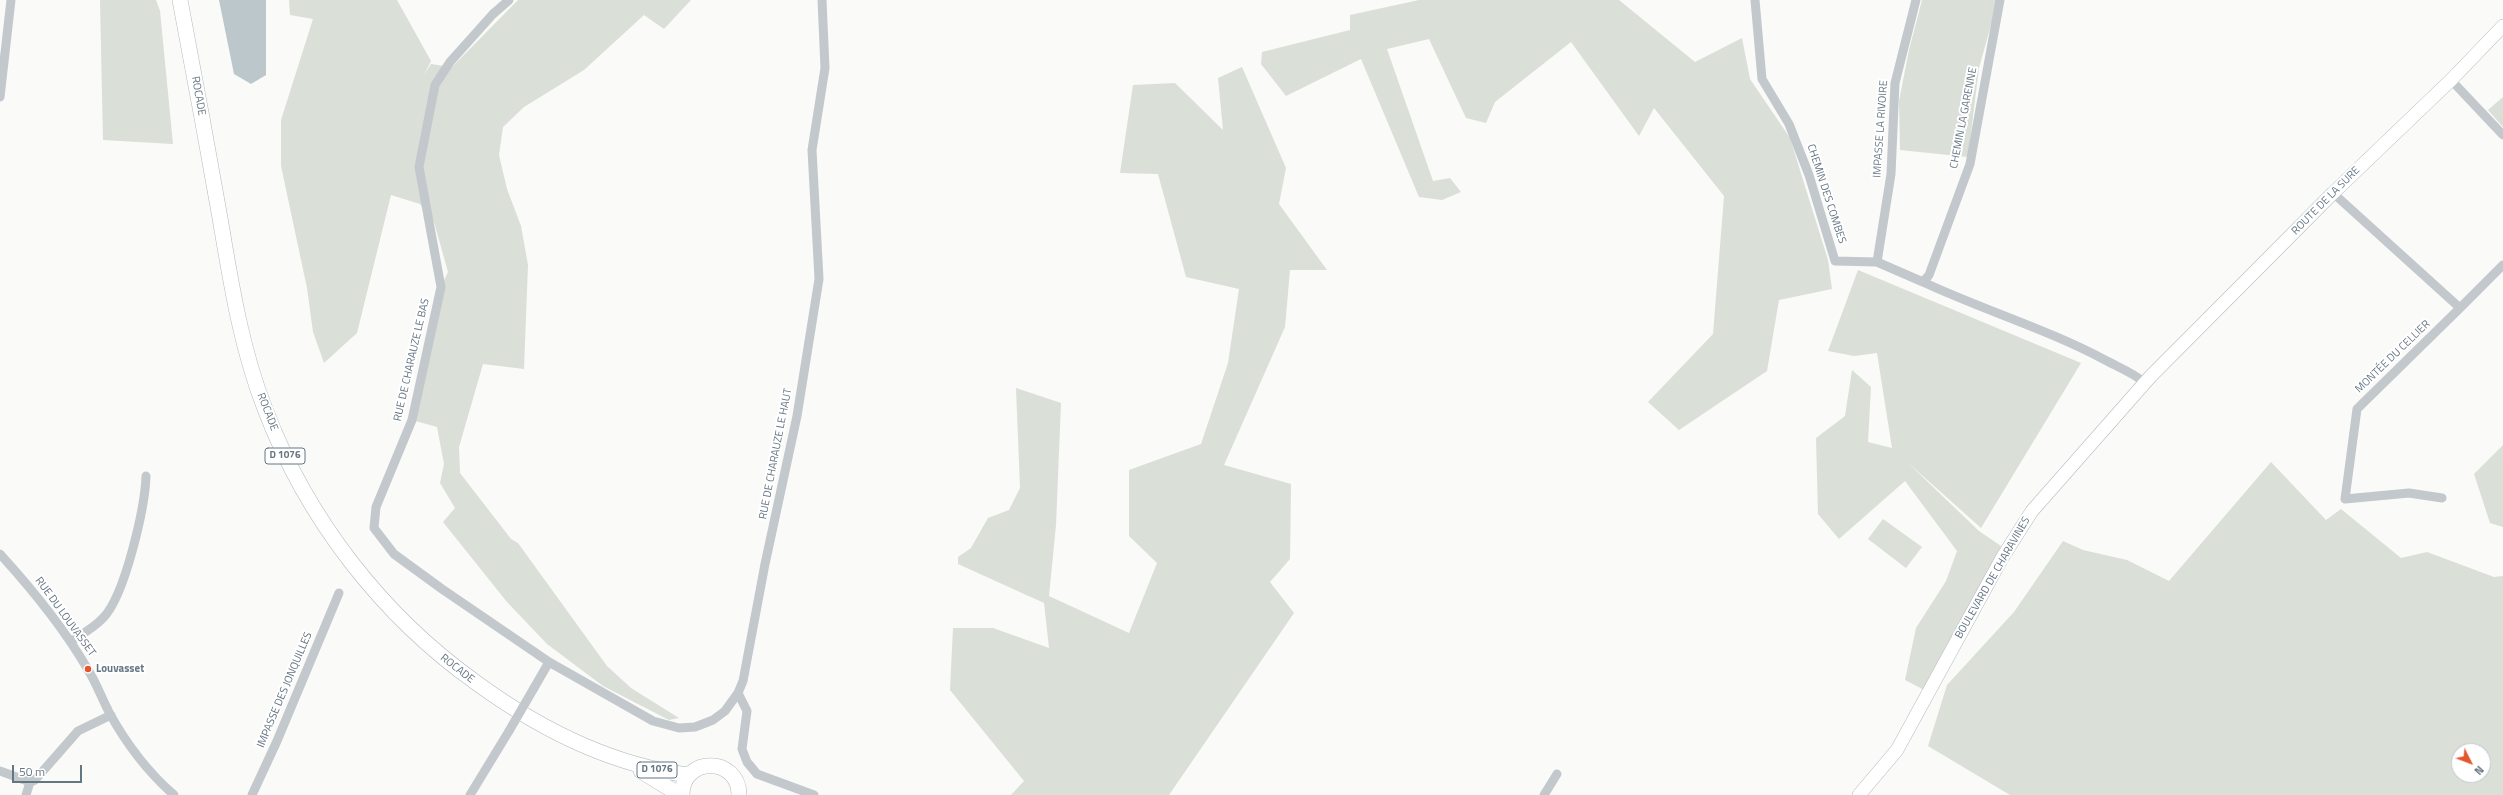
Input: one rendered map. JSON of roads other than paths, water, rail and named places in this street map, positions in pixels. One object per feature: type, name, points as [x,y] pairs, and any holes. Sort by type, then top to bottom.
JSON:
[{"type":"main road","name":"ROCADE","points":[[180,0],[242,332],[267,415],[293,472],[314,509],[356,568],[382,600],[435,652],[499,700],[530,718],[626,762],[681,795]]},
{"type":"main road","name":"ROUTE DE LA SURE","points":[[2147,380],[2333,193],[2451,80],[2503,26]]},
{"type":"main road","name":"BOULEVARD DE CHARAVINES","points":[[1859,795],[1897,750],[2022,524],[2147,380]]},
{"type":"main road","name":"ROCADE","points":[[626,762],[688,775]]},
{"type":"main road","points":[[681,795],[684,782],[688,775],[703,766],[720,766],[734,776],[740,794]]},
{"type":"street","points":[[0,97],[11,0]]},
{"type":"street","name":"RUE DE CHARAUZE LE BAS","points":[[509,0],[493,14],[450,62],[435,85],[432,94],[419,167],[440,287],[412,420],[376,506],[374,528],[394,554],[549,662]]},
{"type":"street","name":"RUE DE CHARAUZE LE HAUT","points":[[549,662],[653,721],[679,728],[695,727],[713,720],[725,711],[738,693],[743,681],[765,564],[797,416],[819,279],[812,150],[825,68],[822,0]]},
{"type":"street","name":"CHEMIN DES COMBES","points":[[1755,0],[1762,79],[1789,124],[1809,175],[1835,261],[1877,262]]},
{"type":"street","name":"IMPASSE LA RIVOIRE","points":[[1877,262],[1892,174],[1895,83],[1916,0]]},
{"type":"street","name":"CHEMIN LA GARENNE","points":[[1923,282],[1930,275],[1970,164],[2000,0]]},
{"type":"street","points":[[2451,80],[2503,135]]},
{"type":"street","points":[[2333,193],[2460,308]]},
{"type":"street","points":[[1877,262],[1956,298],[2017,319],[2082,348],[2147,380]]},
{"type":"street","name":"MONTÉE DU CELLIER","points":[[2442,498],[2409,493],[2345,499],[2357,409],[2503,265]]},
{"type":"street","points":[[71,641],[91,630],[104,618],[115,602],[140,524],[146,476]]},
{"type":"street","name":"RUE DU LOUVASSET","points":[[0,554],[21,577],[71,641],[88,669],[111,715],[150,771],[174,795]]},
{"type":"street","name":"IMPASSE DES JONQUILLES","points":[[252,795],[277,741],[339,593]]},
{"type":"street","points":[[470,795],[549,662]]},
{"type":"street","points":[[738,693],[747,711],[742,749],[747,762],[757,774],[814,795]]},
{"type":"street","points":[[0,771],[30,782],[35,780],[78,731],[111,715]]},
{"type":"street","points":[[1544,795],[1557,774]]},
{"type":"street","points":[[26,795],[30,782]]},
{"type":"place","name":"Louvasset","points":[[88,669]]}]
